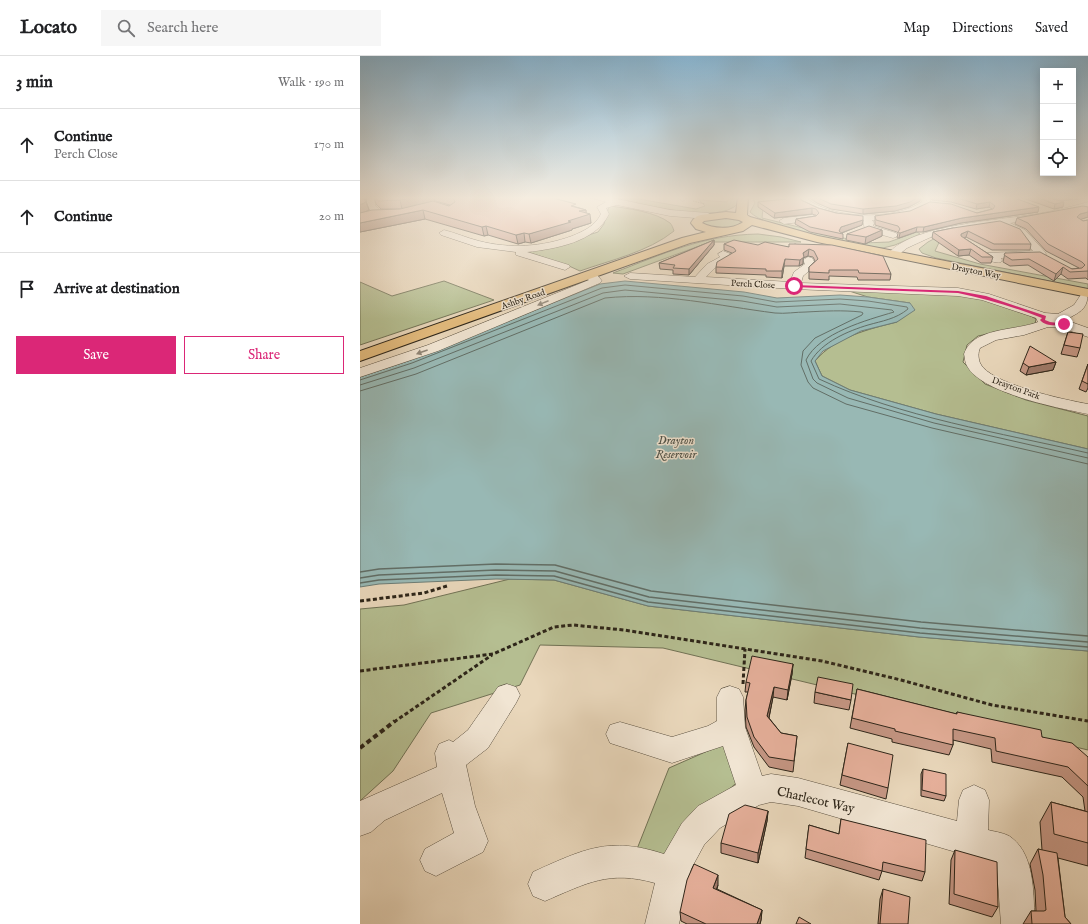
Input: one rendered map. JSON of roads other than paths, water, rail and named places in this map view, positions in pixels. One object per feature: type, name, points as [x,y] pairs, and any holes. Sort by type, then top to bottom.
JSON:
[{"type":"main road","name":"Ashby Road","points":[[360,356],[597,279],[686,240],[698,238]]},
{"type":"main road","name":"Drayton Way","points":[[814,238],[1088,293]]},
{"type":"street","points":[[457,238],[470,242],[516,252],[546,247],[576,238]]},
{"type":"street","points":[[893,254],[908,243],[920,238]]},
{"type":"street","points":[[1027,238],[1041,254],[1052,260]]},
{"type":"street","points":[[450,242],[479,250],[524,253],[565,267]]},
{"type":"street","points":[[698,281],[709,266],[729,257],[723,254]]},
{"type":"street","points":[[990,256],[1041,254]]},
{"type":"street","points":[[794,286],[798,274],[811,265],[808,260]]},
{"type":"street","name":"Perch Close","points":[[630,276],[794,286],[958,292],[992,299],[1054,321]]},
{"type":"street","points":[[360,373],[433,348],[597,279]]},
{"type":"street","name":"Drayton Park","points":[[1088,293],[1078,308],[1054,321],[1025,330],[995,336],[981,342],[974,346],[970,359],[982,375],[1009,388],[1088,409]]},
{"type":"street","points":[[1054,321],[1088,333]]},
{"type":"street","points":[[360,821],[374,808],[451,762],[478,739],[507,695]]},
{"type":"street","points":[[730,697],[731,727],[753,792]]},
{"type":"street","points":[[620,734],[672,750],[716,736],[731,727]]},
{"type":"street","points":[[436,860],[472,841],[460,806],[451,762]]},
{"type":"street","name":"Charlecot Way","points":[[662,924],[674,873],[692,834],[709,817],[753,792],[771,788],[798,792],[986,845]]},
{"type":"street","points":[[974,800],[986,845],[1009,859],[1013,867],[1018,924]]},
{"type":"street","points":[[545,884],[588,866],[616,861],[648,864],[674,873]]},
{"type":"water","name":"Drayton Reservoir","points":[[625,281],[744,292],[777,298],[840,295],[910,303],[915,310],[897,322],[861,331],[823,351],[815,361],[822,376],[850,390],[936,414],[1088,449],[1088,651],[919,637],[648,606],[554,580],[496,579],[379,584],[360,587],[360,377],[411,360],[600,284]]}]
